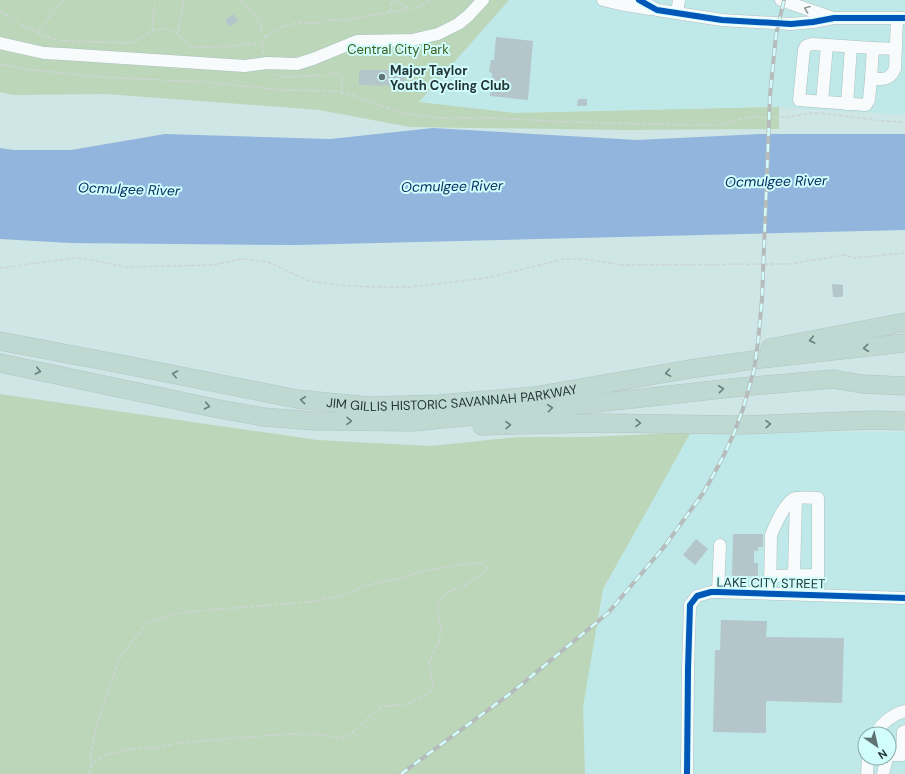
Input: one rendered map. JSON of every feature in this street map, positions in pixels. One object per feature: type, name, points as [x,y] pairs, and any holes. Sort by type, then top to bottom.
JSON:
[{"type":"highway","points":[[690,369],[739,354],[905,322]]},
{"type":"highway","name":"JIM GILLIS HISTORIC SAVANNAH PARKWAY","points":[[0,341],[134,366],[297,400],[369,406],[438,404],[534,396],[690,369],[761,359],[905,343]]},
{"type":"highway","name":"JIM GILLIS HISTORIC SAVANNAH PARKWAY","points":[[0,363],[263,417],[316,421],[414,422],[741,386],[833,379],[862,384],[905,386]]},
{"type":"highway","points":[[414,422],[465,427],[601,423],[743,424],[873,420],[905,421]]},
{"type":"street","points":[[0,43],[38,52],[63,54],[245,66],[267,63],[297,64],[357,41],[412,40],[438,34],[458,24],[483,0]]},
{"type":"street","points":[[603,0],[640,8],[722,20],[791,24],[834,18],[901,18],[896,49],[895,69],[892,75],[885,79],[871,79]]},
{"type":"street","points":[[639,0],[657,10]]},
{"type":"street","points":[[677,13],[679,0]]},
{"type":"street","points":[[781,0],[834,18]]},
{"type":"street","points":[[872,48],[869,100],[866,105],[799,100],[804,50],[806,46],[812,44],[896,49]]},
{"type":"street","points":[[822,102],[827,45]]},
{"type":"street","points":[[847,104],[851,47]]},
{"type":"street","points":[[794,575],[796,498]]},
{"type":"street","points":[[770,593],[771,535],[774,526],[788,502],[796,498],[818,498],[818,595]]},
{"type":"street","points":[[718,592],[720,545]]},
{"type":"street","points":[[770,576],[818,575]]},
{"type":"street","name":"LAKE CITY STREET","points":[[687,774],[690,605],[697,596],[711,592],[718,592],[905,598]]},
{"type":"street","points":[[881,726],[886,721],[905,711]]},
{"type":"street","points":[[903,755],[903,732],[905,731]]},
{"type":"path","points":[[38,33],[64,0]]},
{"type":"path","points":[[152,30],[155,0]]},
{"type":"path","points":[[178,33],[184,0]]},
{"type":"path","points":[[241,0],[259,20],[262,32],[266,38]]},
{"type":"path","points":[[390,12],[393,0],[409,9]]},
{"type":"path","points":[[0,11],[38,33],[63,41],[131,43],[136,42],[152,30],[161,29],[178,33],[190,46],[232,47],[262,42],[273,32],[283,27],[312,22],[320,24],[324,20],[328,19],[339,21],[409,9],[431,0]]},
{"type":"path","points":[[262,42],[263,54],[272,73],[284,77],[326,75],[335,73],[342,77],[342,93]]},
{"type":"path","points":[[0,64],[25,69],[100,77],[205,82],[282,90],[336,91],[355,96],[401,113],[439,118],[493,118],[568,122],[692,125],[717,124],[749,117],[789,117],[820,113],[883,121],[905,122]]},
{"type":"path","points":[[0,268],[76,258],[98,261],[126,268],[213,265],[241,259],[268,262],[309,281],[373,288],[409,287],[486,278],[564,259],[584,259],[623,265],[789,264],[844,255],[854,258],[905,254]]},
{"type":"path","points":[[88,774],[94,762],[106,755],[131,749],[155,748],[177,743],[286,734],[313,734],[346,738],[376,711],[386,706],[406,704],[425,696],[433,688],[430,661],[439,642],[441,629],[438,604],[447,592],[465,585],[480,576],[487,569],[481,563],[454,565],[368,585],[339,596],[309,602],[184,612],[148,622],[119,659],[96,724],[91,752],[91,767]]},
{"type":"shaded area","points":[[509,0],[905,0],[905,115],[779,107],[515,113],[419,102]]},
{"type":"shaded area","points":[[691,432],[905,432],[905,774],[585,774],[583,707],[603,589]]},
{"type":"green space","name":"Central City Park","points":[[0,0],[509,0],[419,102],[515,113],[779,107],[779,129],[627,130],[410,127],[319,110],[106,94],[14,95],[0,92]]},
{"type":"green space","points":[[0,394],[317,440],[430,446],[518,437],[591,437],[691,432],[603,589],[583,707],[585,774],[0,774]]},
{"type":"water","name":"Ocmulgee River","points":[[433,128],[637,140],[761,134],[905,134],[905,230],[296,245],[70,243],[0,239],[0,148],[13,150],[71,150],[165,134],[330,139]]},
{"type":"building","points":[[233,14],[238,21],[230,27],[225,20]]},
{"type":"building","points":[[496,37],[533,41],[528,100],[490,96],[492,73],[489,72],[491,60],[494,60]]},
{"type":"building","name":"Major Taylor Youth Cycling Club","points":[[359,70],[406,70],[405,86],[359,85]]},
{"type":"building","points":[[578,99],[587,99],[587,106],[577,106]]},
{"type":"building","points":[[832,284],[843,285],[843,296],[833,297]]},
{"type":"building","points":[[733,534],[763,534],[763,547],[758,547],[758,551],[754,551],[754,563],[758,563],[758,576],[732,576]]},
{"type":"building","points":[[696,539],[708,549],[695,565],[683,555]]},
{"type":"building","points":[[721,620],[767,621],[766,637],[844,638],[842,703],[766,701],[766,733],[713,732],[715,650],[720,650]]},
{"type":"railway","points":[[401,774],[511,693],[608,613],[664,547],[704,492],[723,457],[743,409],[754,370],[758,342],[762,299],[770,95],[776,35],[784,0]]},
{"type":"cycle path","points":[[639,0],[657,10],[722,20],[791,24],[834,18],[905,18]]},
{"type":"cycle path","points":[[687,774],[690,605],[697,596],[711,592],[718,592],[905,598]]},
{"type":"place","name":"Major Taylor Youth Cycling Club","points":[[382,77]]}]
